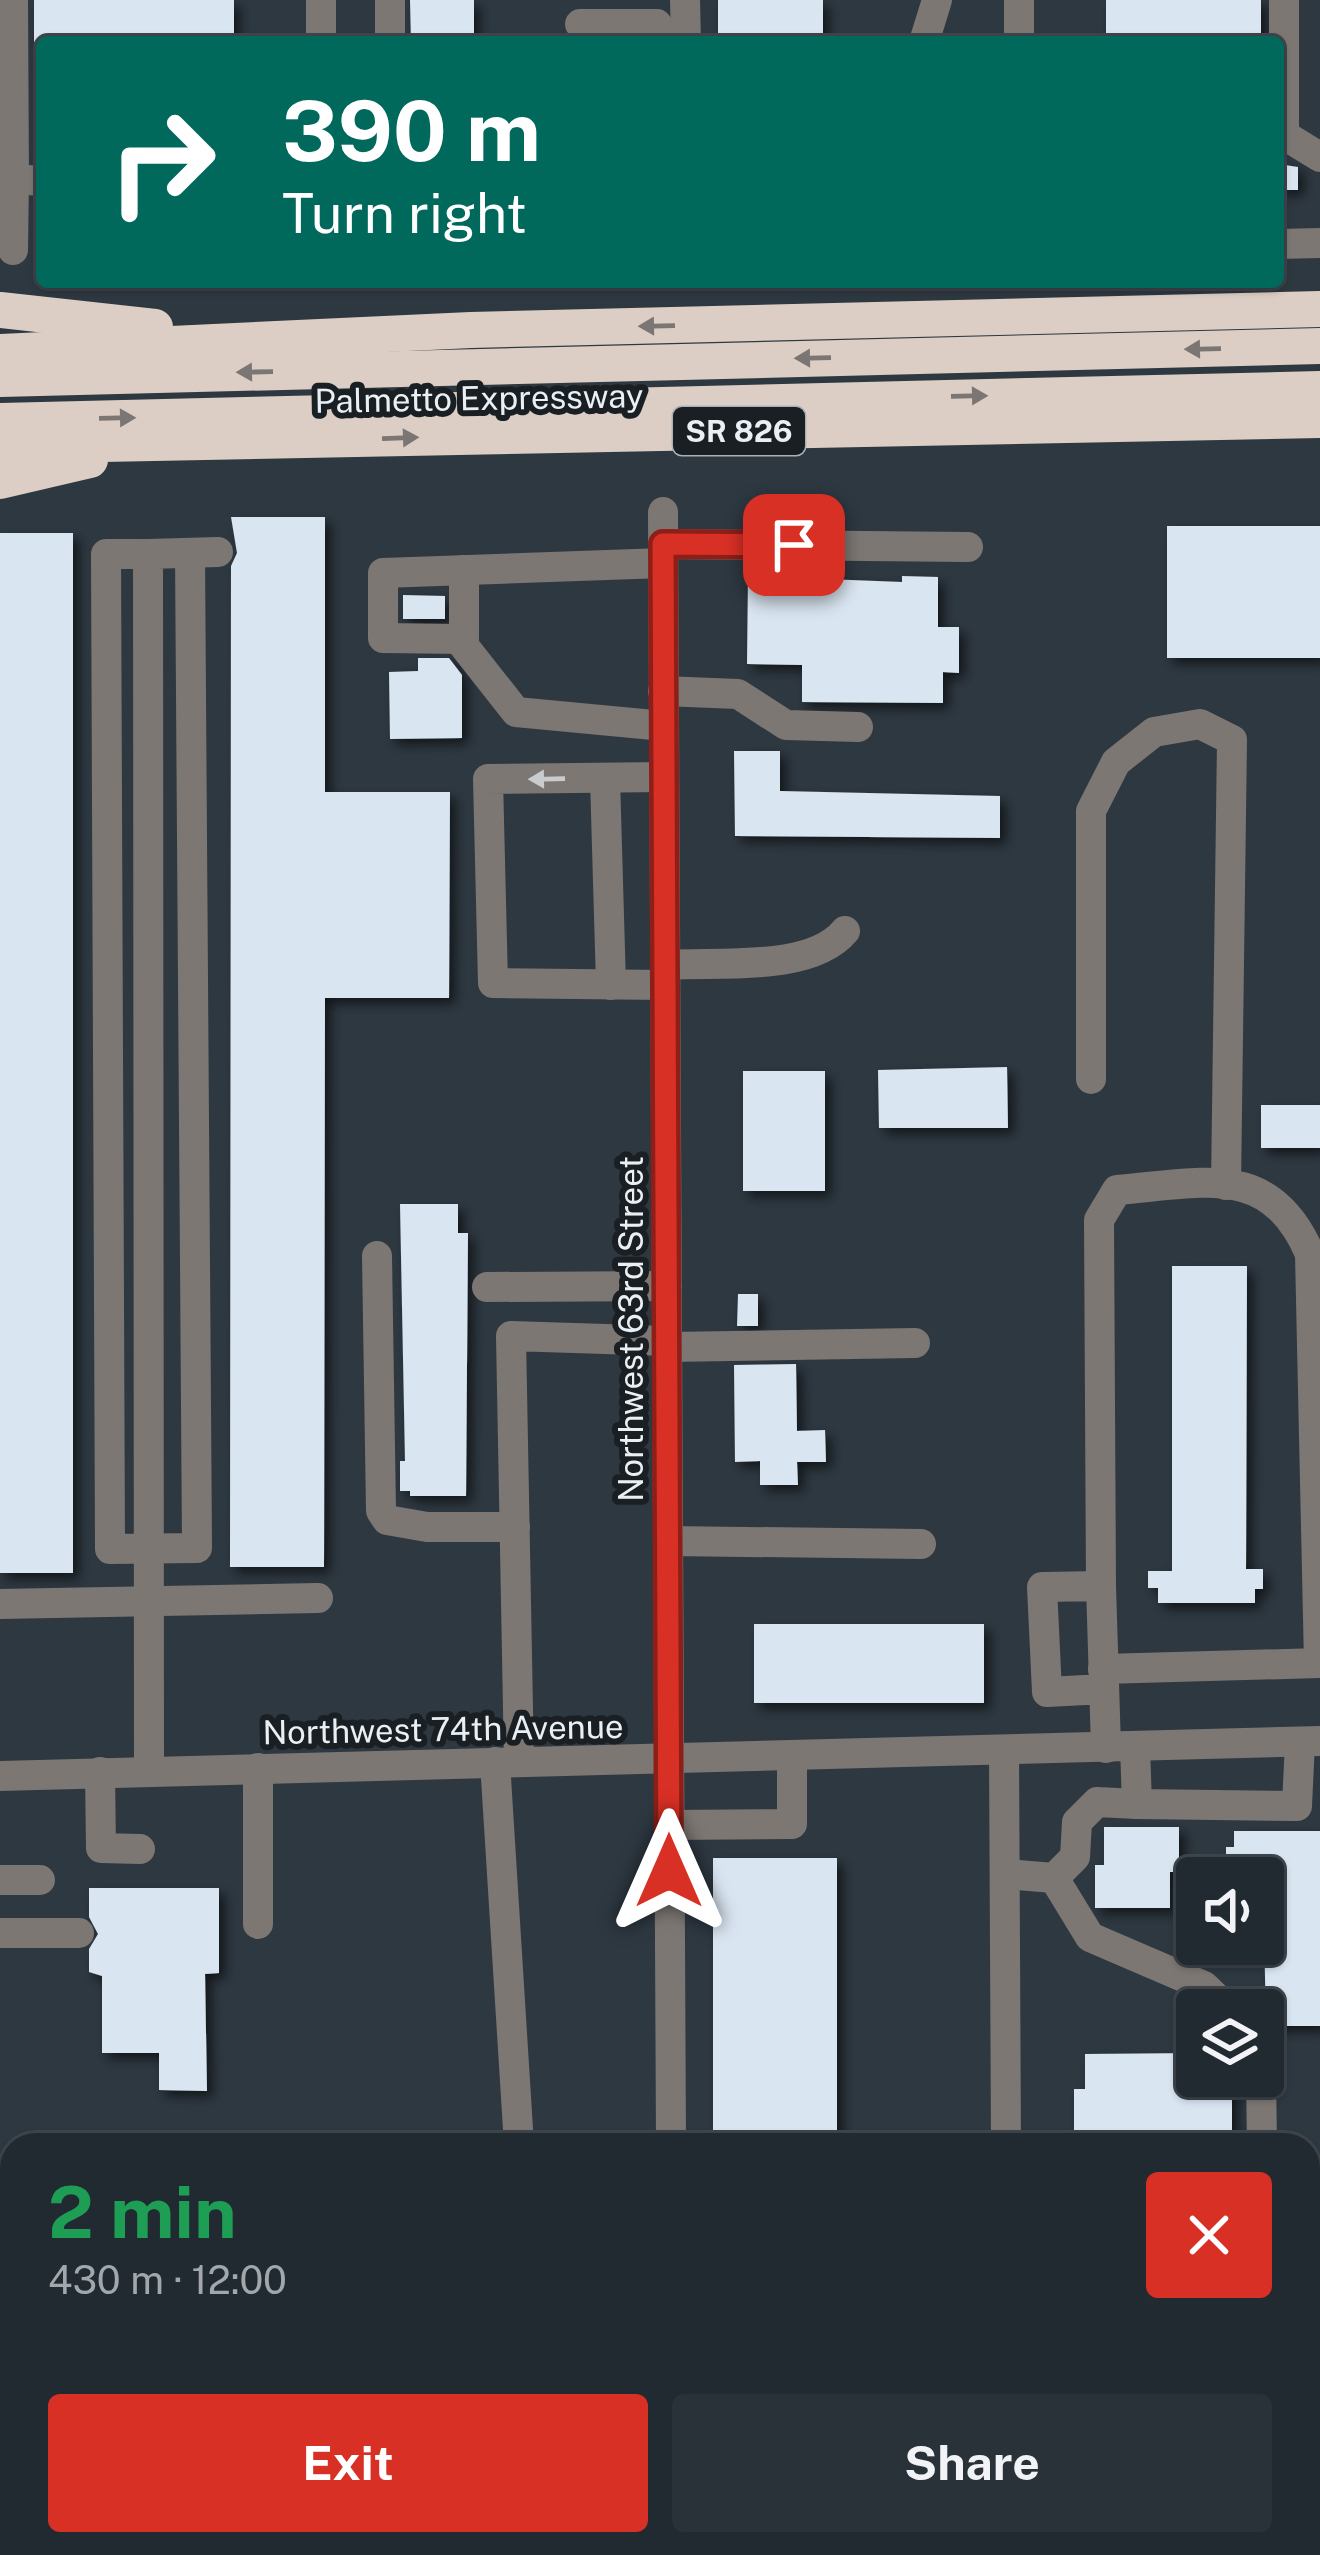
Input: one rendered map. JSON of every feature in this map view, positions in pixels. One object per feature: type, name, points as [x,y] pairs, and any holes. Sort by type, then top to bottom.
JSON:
[{"type":"highway","name":"Palmetto Expressway","points":[[0,352],[272,339],[1320,309]]},
{"type":"highway","points":[[0,310],[272,339]]},
{"type":"highway","points":[[0,379],[1320,346]]},
{"type":"highway","points":[[0,421],[1320,389]]},
{"type":"highway","name":"Palmetto Expressway","points":[[0,446],[1320,420]]},
{"type":"highway","points":[[0,481],[158,445]]},
{"type":"street","points":[[13,0],[28,180],[18,250]]},
{"type":"street","points":[[321,0],[321,36]]},
{"type":"street","points":[[390,0],[390,36]]},
{"type":"street","points":[[686,0],[686,36]]},
{"type":"street","points":[[926,36],[937,0]]},
{"type":"street","points":[[1019,0],[1019,36]]},
{"type":"street","points":[[1284,0],[1284,135],[1320,157]]},
{"type":"street","points":[[580,24],[657,22]]},
{"type":"street","points":[[1284,244],[1320,243]]},
{"type":"street","name":"Northwest 63rd Street","points":[[663,512],[671,2133]]},
{"type":"street","points":[[464,639],[382,638],[383,573],[663,553],[968,547]]},
{"type":"street","points":[[204,552],[190,592],[197,1548],[110,1550],[106,554],[148,554],[204,552]]},
{"type":"street","points":[[148,554],[149,1770]]},
{"type":"street","points":[[464,570],[464,639],[516,712],[664,726]]},
{"type":"street","points":[[148,593],[190,592]]},
{"type":"street","points":[[148,644],[190,644]]},
{"type":"street","points":[[663,691],[738,694],[786,725],[858,727]]},
{"type":"street","points":[[107,720],[191,701]]},
{"type":"street","points":[[1091,1078],[1091,811],[1116,761],[1154,732],[1200,724],[1232,740],[1226,1185]]},
{"type":"street","points":[[148,752],[191,753]]},
{"type":"street","points":[[664,777],[488,779],[493,983],[611,985],[786,958],[833,946],[845,932]]},
{"type":"street","points":[[605,778],[611,985]]},
{"type":"street","points":[[148,808],[191,807]]},
{"type":"street","points":[[107,871],[192,857]]},
{"type":"street","points":[[108,928],[192,909]]},
{"type":"street","points":[[108,980],[193,962]]},
{"type":"street","points":[[108,1031],[193,1012]]},
{"type":"street","points":[[108,1119],[194,1066]]},
{"type":"street","points":[[108,1083],[194,1107]]},
{"type":"street","points":[[109,1195],[194,1174]]},
{"type":"street","points":[[1101,1586],[1042,1587],[1048,1692],[1104,1679],[1319,1663],[1310,1254],[1282,1204],[1258,1187],[1117,1190],[1099,1220],[1104,1679],[1137,1804]]},
{"type":"street","points":[[376,1256],[382,1511],[387,1520],[427,1527],[515,1527]]},
{"type":"street","points":[[149,1261],[195,1260]]},
{"type":"street","points":[[487,1287],[667,1286]]},
{"type":"street","points":[[109,1307],[149,1307]]},
{"type":"street","points":[[519,2133],[507,1762],[515,1527],[511,1336],[668,1344],[915,1342]]},
{"type":"street","points":[[110,1390],[196,1383]]},
{"type":"street","points":[[110,1462],[149,1483],[196,1490]]},
{"type":"street","points":[[110,1498],[149,1483]]},
{"type":"street","points":[[668,1540],[921,1544]]},
{"type":"street","points":[[0,1604],[317,1598]]},
{"type":"street","points":[[1005,1874],[1054,1877],[1075,1857],[1077,1822],[1097,1802],[1297,1806],[1310,1741]]},
{"type":"street","name":"Northwest 74th Avenue","points":[[0,1776],[1310,1741]]},
{"type":"street","points":[[1004,1751],[1006,2133]]},
{"type":"street","points":[[669,1826],[792,1824],[792,1757]]},
{"type":"street","points":[[258,1768],[258,1924]]},
{"type":"street","points":[[100,1772],[101,1848],[140,1849]]},
{"type":"street","points":[[1054,1877],[1090,1937],[1207,1989]]},
{"type":"street","points":[[0,1880],[40,1880]]},
{"type":"street","points":[[0,1933],[79,1933]]},
{"type":"street","points":[[1261,2097],[1262,2133]]},
{"type":"building","points":[[34,0],[234,0],[234,36],[36,36],[34,42]]},
{"type":"building","points":[[410,0],[474,0],[474,36],[411,36]]},
{"type":"building","points":[[718,0],[823,0],[823,36],[718,36]]},
{"type":"building","points":[[1106,0],[1261,0],[1261,36],[1106,36]]},
{"type":"building","points":[[1284,165],[1298,167],[1298,190],[1284,190]]},
{"type":"building","points":[[231,517],[325,517],[325,792],[450,792],[449,998],[325,998],[324,1567],[230,1567],[231,566],[237,553]]},
{"type":"building","points":[[1167,526],[1320,526],[1320,658],[1167,658]]},
{"type":"building","points":[[0,533],[73,533],[73,1573],[0,1573]]},
{"type":"building","points":[[748,576],[902,582],[902,576],[938,577],[938,627],[959,627],[959,673],[943,672],[943,703],[802,702],[802,665],[747,664]]},
{"type":"building","points":[[403,595],[445,596],[445,619],[403,619]]},
{"type":"building","points":[[418,658],[449,658],[462,675],[462,738],[390,739],[389,672],[418,671]]},
{"type":"building","points":[[734,751],[780,751],[780,791],[1000,796],[1000,838],[735,836]]},
{"type":"building","points":[[1007,1067],[1008,1128],[879,1128],[878,1070]]},
{"type":"building","points":[[743,1071],[825,1071],[825,1191],[743,1191]]},
{"type":"building","points":[[1261,1105],[1320,1105],[1320,1148],[1261,1148]]},
{"type":"building","points":[[400,1204],[458,1204],[458,1233],[468,1233],[466,1496],[410,1496],[410,1491],[400,1491],[400,1461],[405,1461]]},
{"type":"building","points":[[1172,1266],[1247,1266],[1246,1569],[1263,1569],[1263,1589],[1255,1589],[1255,1603],[1158,1603],[1158,1588],[1148,1588],[1148,1571],[1172,1571]]},
{"type":"building","points":[[738,1294],[758,1294],[758,1326],[737,1326]]},
{"type":"building","points":[[796,1364],[797,1431],[825,1430],[826,1462],[797,1462],[798,1485],[760,1485],[760,1461],[735,1462],[734,1365]]},
{"type":"building","points":[[754,1624],[984,1624],[984,1703],[754,1703]]},
{"type":"building","points":[[1104,1827],[1179,1827],[1176,1872],[1170,1872],[1170,1908],[1095,1908],[1095,1865],[1104,1865]]},
{"type":"building","points":[[1234,1831],[1320,1831],[1320,2026],[1284,2026],[1284,1989],[1265,1989],[1265,1965],[1284,1965],[1284,1857],[1226,1857],[1226,1847],[1234,1847]]},
{"type":"building","points":[[713,1858],[837,1858],[837,2133],[713,2133]]},
{"type":"building","points":[[89,1888],[219,1888],[219,1973],[205,1974],[207,2091],[159,2090],[159,2053],[102,2053],[102,1976],[89,1972],[89,1949],[98,1934],[89,1917]]},
{"type":"building","points":[[1176,2053],[1176,2097],[1232,2097],[1232,2133],[1074,2133],[1074,2089],[1085,2089],[1085,2054]]},
{"type":"route","points":[[669,1871],[663,544],[794,545]]}]
